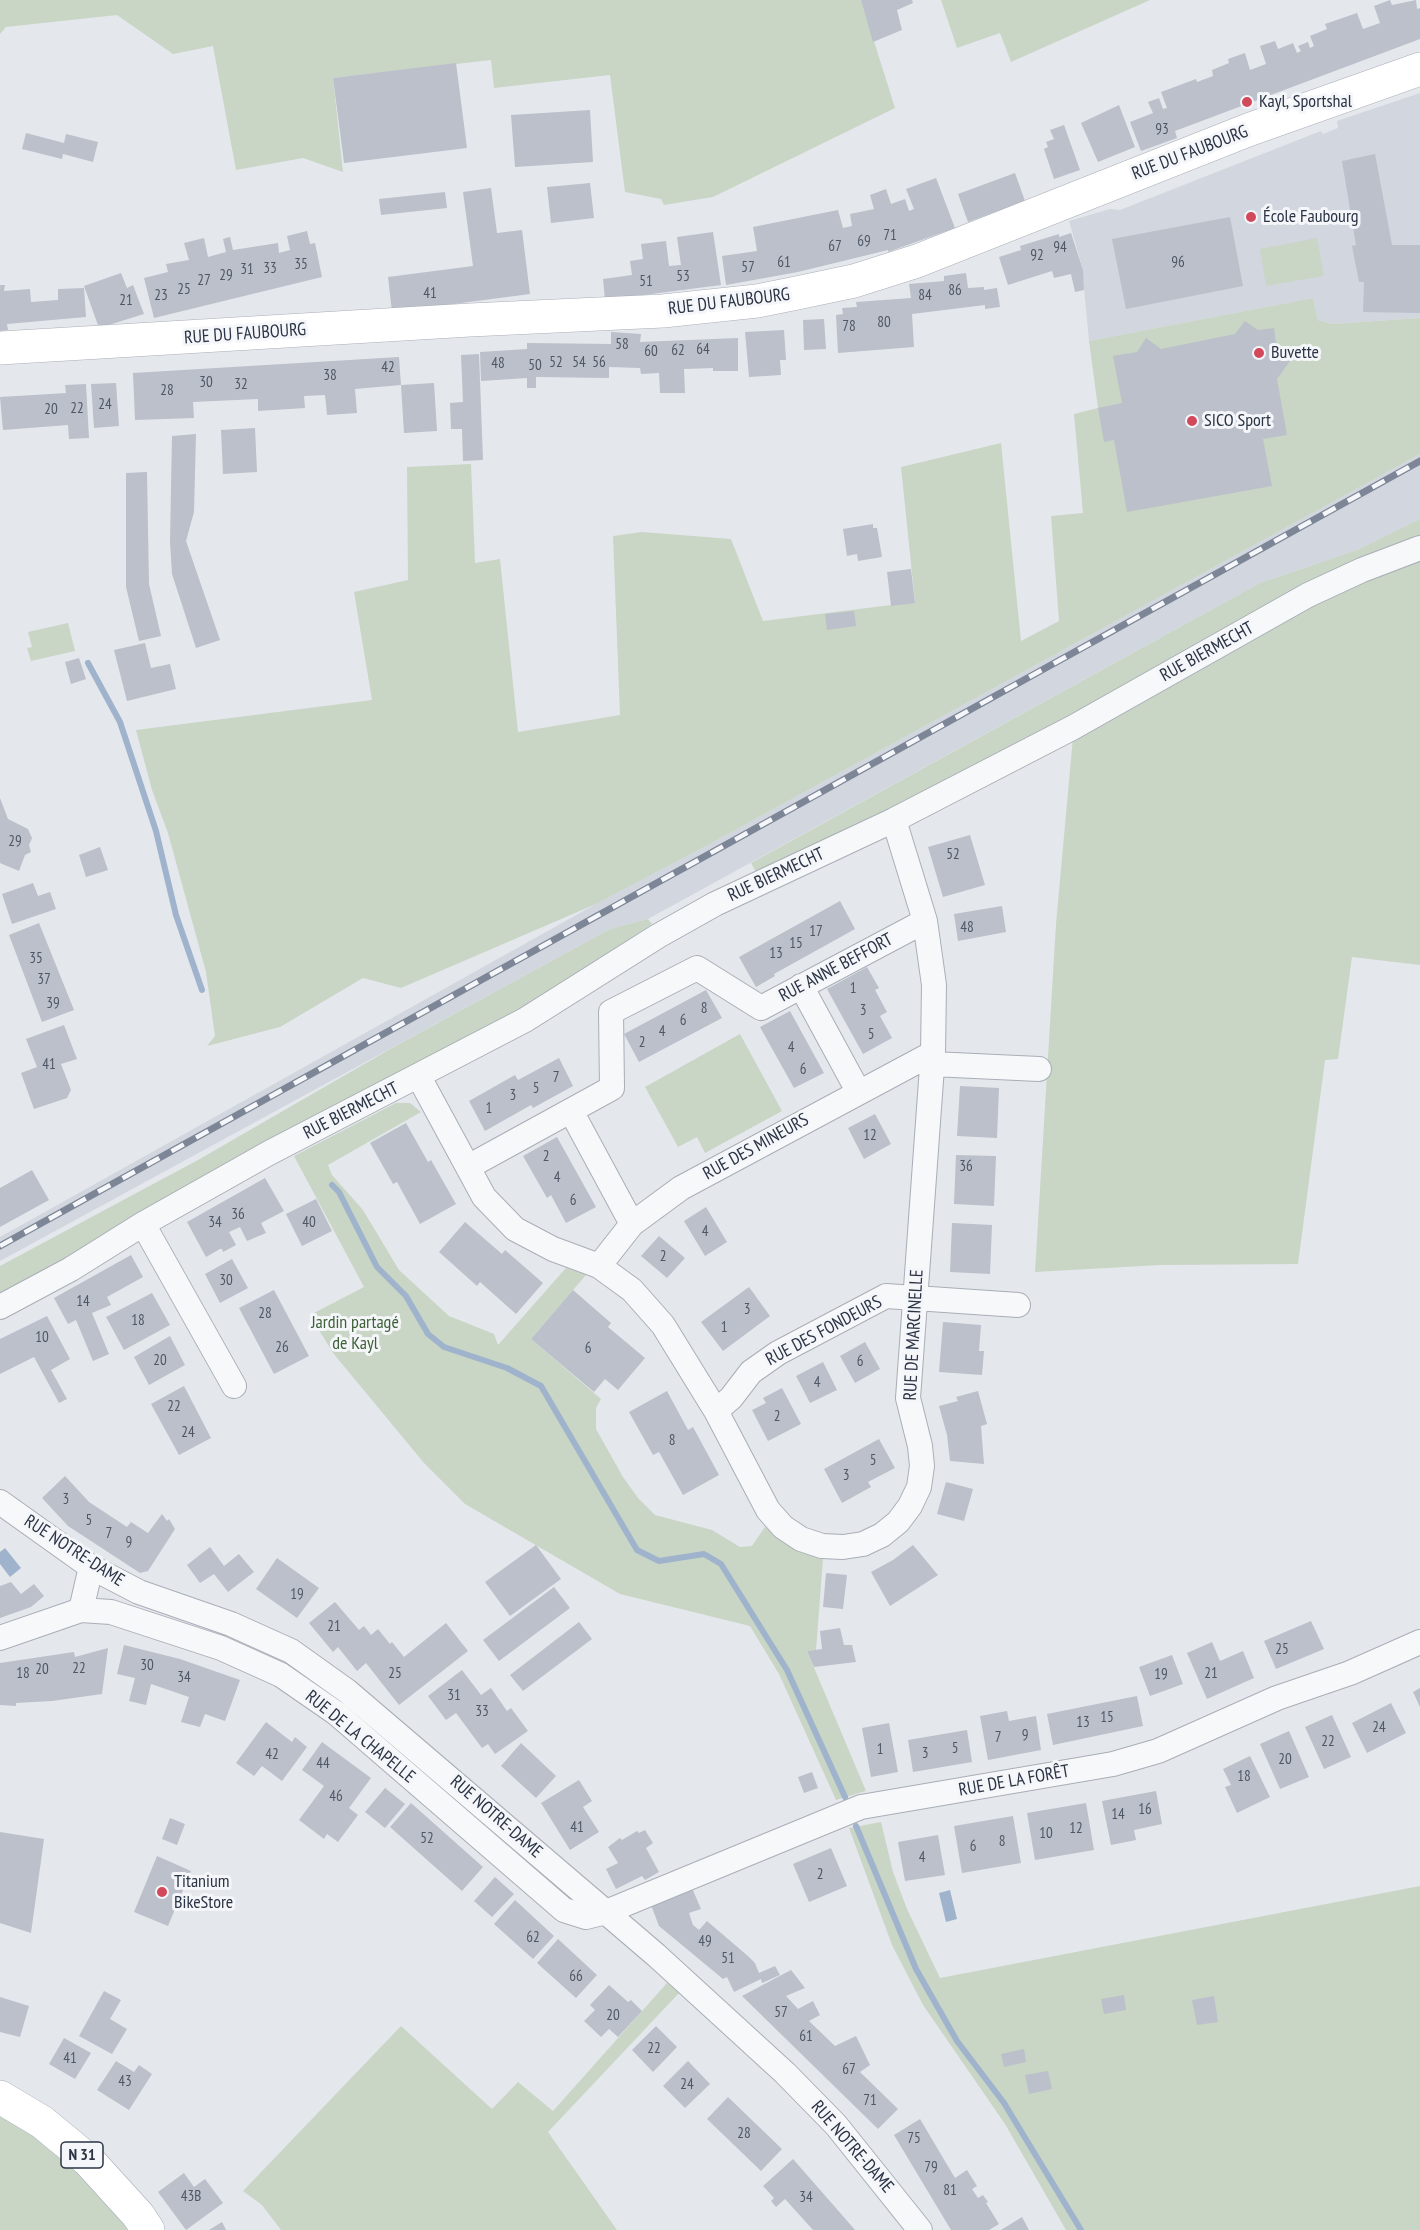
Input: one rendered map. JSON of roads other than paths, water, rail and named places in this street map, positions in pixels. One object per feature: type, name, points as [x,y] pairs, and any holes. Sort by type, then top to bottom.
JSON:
[{"type":"main road","name":"RUE DU FAUBOURG","points":[[0,348],[663,311],[757,301],[854,281],[917,261],[1248,130],[1420,69]]},
{"type":"main road","name":"N 31","points":[[0,2097],[42,2122],[88,2160],[138,2215],[148,2230]]},
{"type":"street","name":"RUE BIERMECHT","points":[[0,1307],[71,1269],[143,1224],[269,1153],[525,1020],[657,936],[715,904],[894,820],[1072,728],[1308,595],[1362,570],[1420,548]]},
{"type":"street","name":"RUE DE MARCINELLE","points":[[418,1077],[484,1197],[515,1229],[553,1249],[599,1266],[632,1290],[663,1325],[716,1411],[768,1510],[783,1527],[801,1539],[822,1546],[843,1547],[863,1544],[882,1535],[898,1522],[910,1506],[919,1487],[922,1466],[920,1446],[908,1398],[933,1058],[934,985],[925,921],[894,820]]},
{"type":"street","name":"RUE ANNE BEFFORT","points":[[468,1167],[612,1088],[611,1012],[697,968],[761,1008],[925,921]]},
{"type":"street","points":[[801,986],[858,1091]]},
{"type":"street","points":[[933,1058],[1039,1069]]},
{"type":"street","name":"RUE DES MINEURS","points":[[599,1266],[632,1224],[681,1188],[858,1091],[933,1058]]},
{"type":"street","points":[[571,1111],[632,1224]]},
{"type":"street","points":[[143,1224],[234,1386]]},
{"type":"street","name":"RUE DES FONDEURS","points":[[716,1411],[731,1398],[751,1372],[778,1353],[886,1296],[1017,1305]]},
{"type":"street","name":"RUE NOTRE-DAME","points":[[0,1502],[91,1567],[140,1592],[231,1624],[291,1651],[348,1691],[387,1722],[656,1955],[785,2073],[836,2124],[920,2230]]},
{"type":"street","points":[[81,1610],[91,1567]]},
{"type":"street","name":"RUE DE LA CHAPELLE","points":[[0,1638],[81,1610],[111,1612],[221,1648],[281,1675],[336,1713],[564,1910],[586,1917],[606,1912]]},
{"type":"street","name":"RUE DE LA FORÊT","points":[[606,1912],[861,1807],[1113,1764],[1158,1751],[1277,1698],[1350,1673],[1420,1642]]},
{"type":"water","points":[[5,1548],[21,1568],[10,1577],[0,1564],[0,1552]]},
{"type":"water","points":[[950,1890],[957,1919],[946,1922],[939,1893]]},
{"type":"waterway","points":[[88,663],[120,722],[156,831],[176,915],[202,990]]},
{"type":"waterway","points":[[332,1185],[339,1192],[377,1267],[406,1296],[428,1334],[444,1347],[507,1368],[541,1386],[637,1550],[659,1561],[704,1554],[721,1564],[787,1670],[845,1797]]},
{"type":"waterway","points":[[856,1826],[916,1969],[957,2041],[1004,2103],[1081,2230]]},
{"type":"railway","points":[[0,1246],[1420,461]]},
{"type":"place","name":"Kayl, Sportshal","points":[[1247,102]]},
{"type":"place","name":"École Faubourg","points":[[1251,217]]},
{"type":"place","name":"Buvette","points":[[1259,353]]},
{"type":"place","name":"SICO Sport","points":[[1192,421]]},
{"type":"place","name":"Titanium BikeStore","points":[[162,1892]]},
{"type":"park label","name":"Jardin partagé de Kayl","points":[[355,1333]]}]
